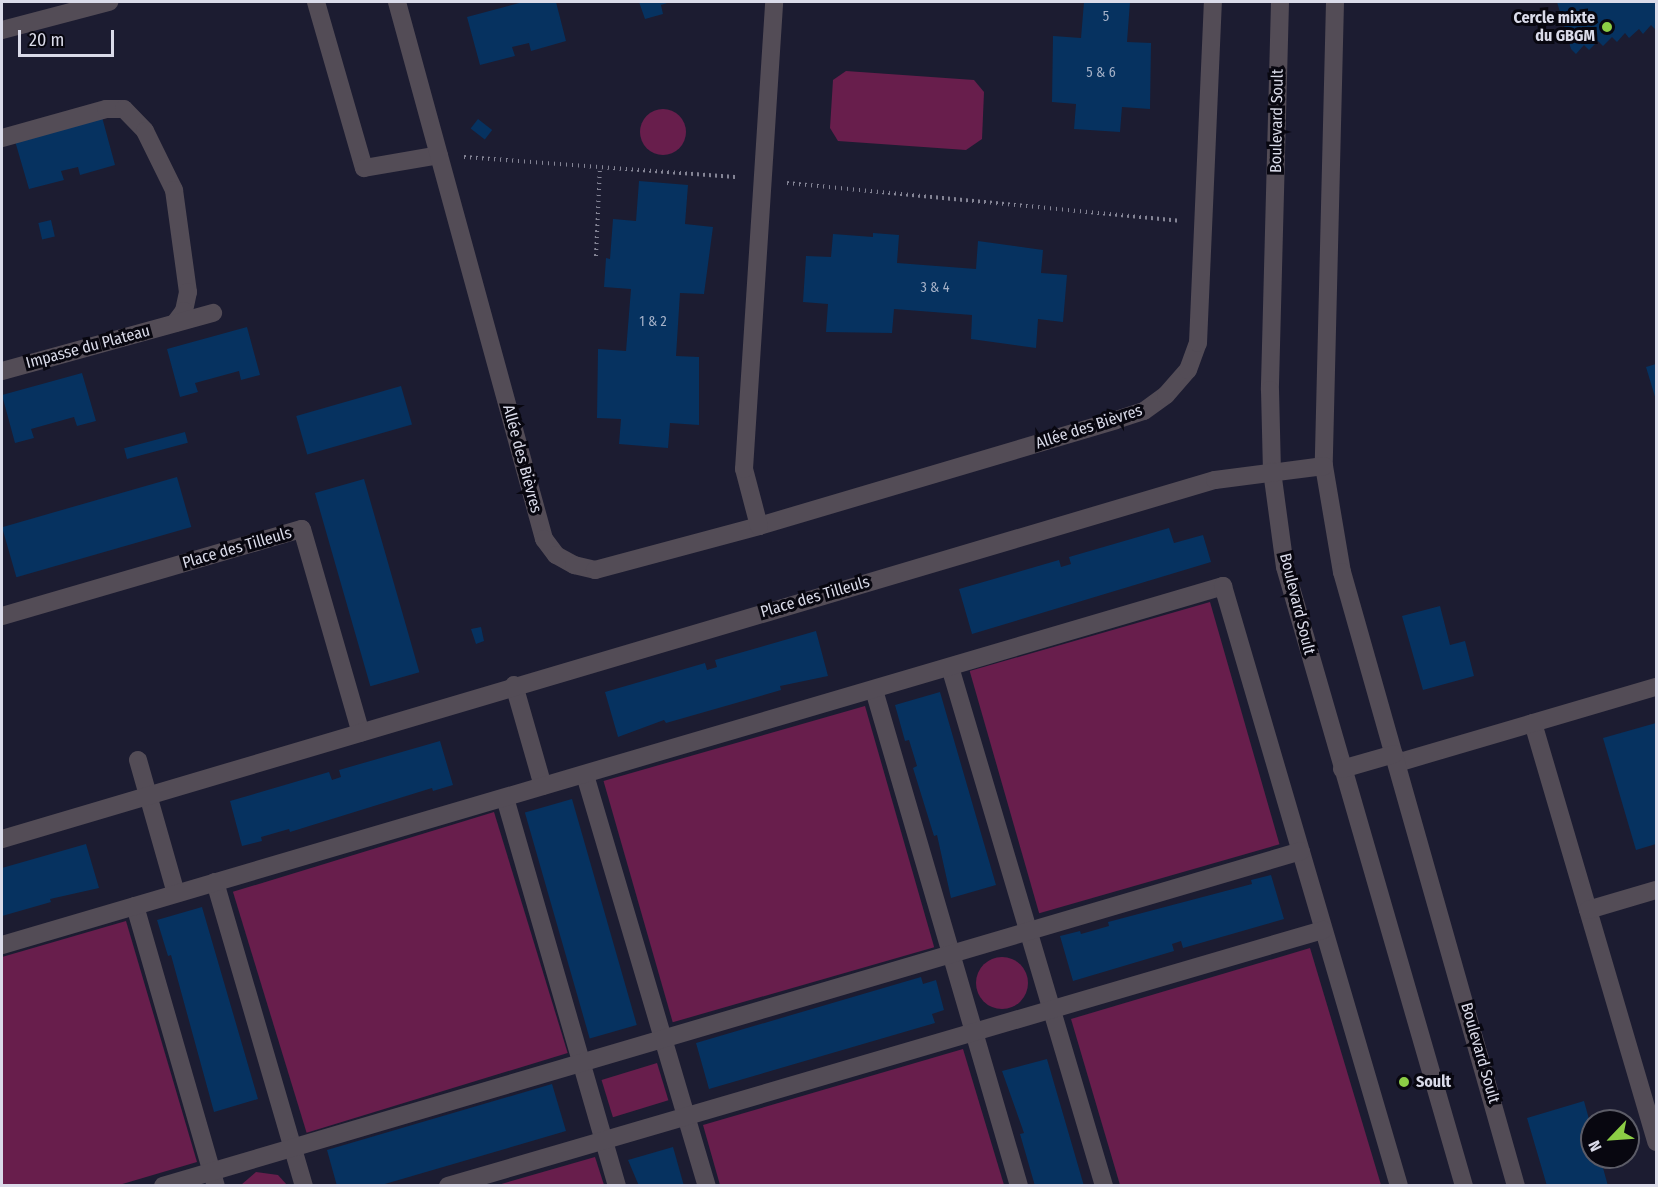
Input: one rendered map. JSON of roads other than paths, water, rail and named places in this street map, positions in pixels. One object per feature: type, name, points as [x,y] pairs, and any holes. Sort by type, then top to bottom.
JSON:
[{"type":"street","points":[[2,30],[109,2]]},
{"type":"street","points":[[316,2],[364,168],[439,155]]},
{"type":"street","name":"Allée des Bièvres","points":[[397,2],[544,539],[556,555],[574,565],[595,570],[759,526],[1144,411],[1166,395],[1188,370],[1198,343],[1213,2]]},
{"type":"street","points":[[759,526],[744,469],[774,2]]},
{"type":"street","name":"Boulevard Soult","points":[[1280,2],[1270,390],[1272,471],[1286,570],[1464,1185]]},
{"type":"street","name":"Boulevard Soult","points":[[1335,2],[1324,466],[1342,572],[1516,1185]]},
{"type":"street","points":[[2,138],[106,109],[124,109],[145,131],[174,190],[188,292],[184,311],[175,323]]},
{"type":"street","name":"Impasse du Plateau","points":[[2,371],[213,313]]},
{"type":"street","name":"Place des Tilleuls","points":[[2,839],[361,733],[514,685],[1215,480],[1324,466]]},
{"type":"street","name":"Place des Tilleuls","points":[[2,616],[302,529],[361,733]]},
{"type":"street","points":[[2,945],[1223,586],[1399,1185]]},
{"type":"street","points":[[950,667],[1104,1185]]},
{"type":"street","points":[[514,685],[543,786]]},
{"type":"street","points":[[1342,769],[1533,723],[1656,687]]},
{"type":"street","points":[[874,690],[1019,1185]]},
{"type":"street","points":[[1533,723],[1588,910],[1651,1100],[1656,1142]]},
{"type":"street","points":[[138,760],[176,893]]},
{"type":"street","points":[[585,775],[706,1185]]},
{"type":"street","points":[[505,798],[617,1185]]},
{"type":"street","points":[[163,1185],[214,1178],[293,1147],[1301,851]]},
{"type":"street","points":[[216,882],[304,1185]]},
{"type":"street","points":[[1588,910],[1656,890]]},
{"type":"street","points":[[135,906],[214,1178]]},
{"type":"street","points":[[448,1185],[1323,930]]},
{"type":"place","name":"Cercle mixte du GBGM","points":[[1607,27]]},
{"type":"place","name":"Soult","points":[[1404,1082]]}]
